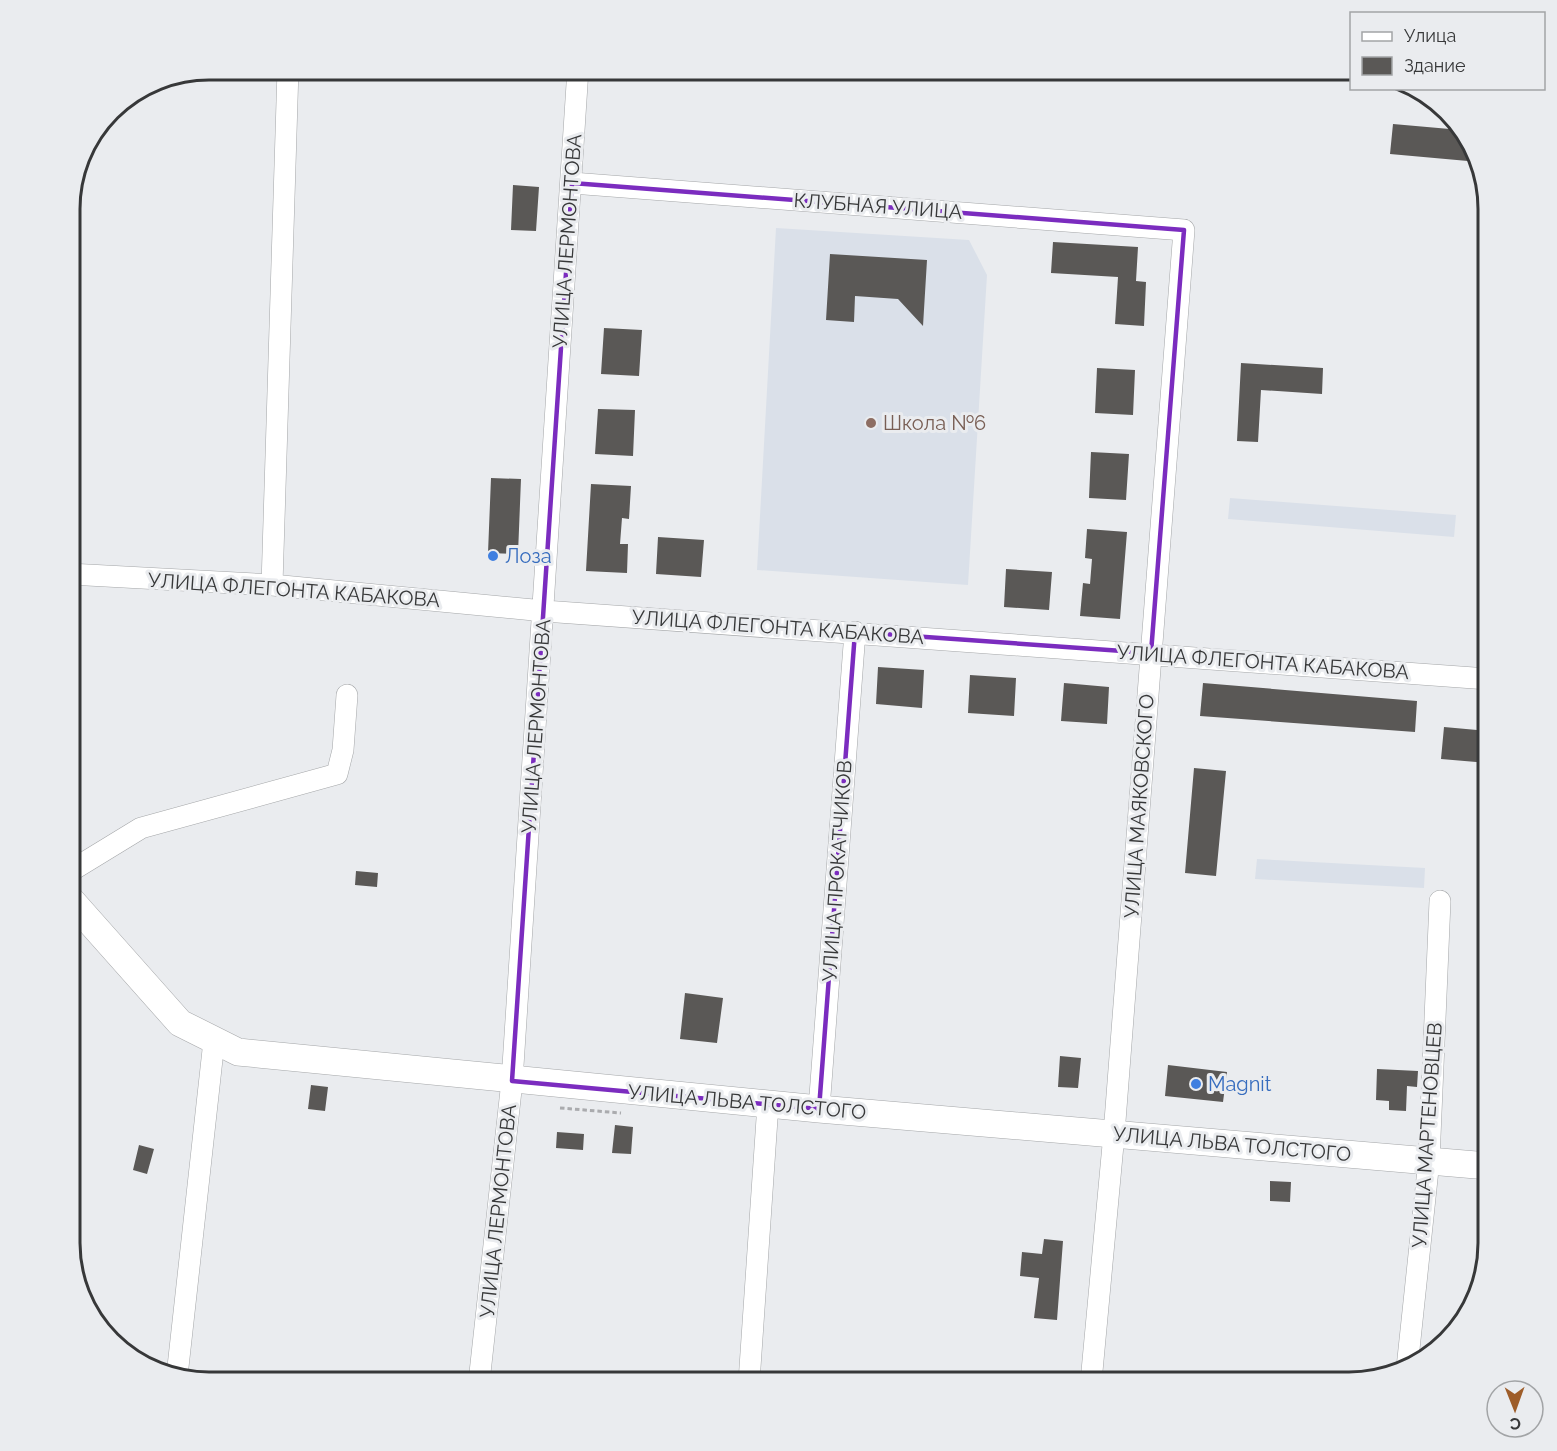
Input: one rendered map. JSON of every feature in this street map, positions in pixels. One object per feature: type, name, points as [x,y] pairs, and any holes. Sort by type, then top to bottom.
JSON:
[{"type":"main road","name":"УЛИЦА ЛЬВА ТОЛСТОГО","points":[[80,910],[180,1023],[238,1052],[512,1081],[819,1109],[1478,1165]]},
{"type":"street","points":[[272,585],[288,79]]},
{"type":"street","name":"УЛИЦА ЛЕРМОНТОВА","points":[[480,1372],[512,1081],[577,79]]},
{"type":"street","name":"КЛУБНАЯ УЛИЦА","points":[[572,183],[1184,230]]},
{"type":"street","name":"УЛИЦА МАЯКОВСКОГО","points":[[1092,1372],[1114,1134],[1184,230]]},
{"type":"street","name":"УЛИЦА ФЛЕГОНТА КАБАКОВА","points":[[80,575],[272,585],[544,611],[1477,678]]},
{"type":"street","name":"УЛИЦА ПРОКАТЧИКОВ","points":[[819,1109],[855,632]]},
{"type":"street","points":[[80,865],[141,828],[337,774],[343,750],[347,695]]},
{"type":"street","name":"УЛИЦА МАРТЕНОВЦЕВ","points":[[1408,1356],[1429,1160],[1440,901]]},
{"type":"street","points":[[178,1368],[214,1041]]},
{"type":"street","points":[[750,1372],[768,1104]]},
{"type":"highlighted area","points":[[572,183],[1184,230],[1151,653],[855,632],[819,1109],[512,1081]]},
{"type":"shaded area","name":"Школа №6","points":[[776,228],[969,240],[987,275],[968,585],[757,570]]},
{"type":"shaded area","points":[[1230,498],[1456,515],[1454,537],[1228,519]]},
{"type":"shaded area","points":[[1257,859],[1425,868],[1424,888],[1255,879]]},
{"type":"building","points":[[1393,124],[1449,129],[1469,161],[1390,154]]},
{"type":"building","points":[[513,185],[539,187],[536,231],[511,230]]},
{"type":"building","points":[[1053,242],[1138,247],[1136,281],[1146,282],[1144,326],[1115,324],[1118,277],[1051,273]]},
{"type":"building","points":[[830,254],[927,260],[923,326],[898,299],[855,296],[854,322],[826,320]]},
{"type":"building","points":[[604,328],[642,330],[639,376],[601,374]]},
{"type":"building","points":[[1241,363],[1323,368],[1322,394],[1261,390],[1258,442],[1237,441]]},
{"type":"building","points":[[1097,368],[1135,370],[1133,415],[1095,413]]},
{"type":"building","points":[[598,409],[635,410],[633,456],[595,454]]},
{"type":"building","points":[[1091,452],[1129,454],[1126,500],[1089,498]]},
{"type":"building","points":[[491,478],[521,479],[518,554],[488,553]]},
{"type":"building","points":[[591,484],[631,486],[629,519],[622,518],[620,544],[628,544],[627,573],[586,571]]},
{"type":"building","points":[[1087,529],[1127,532],[1120,619],[1080,616],[1083,583],[1090,584],[1092,559],[1085,558]]},
{"type":"building","points":[[658,537],[704,540],[701,577],[656,574]]},
{"type":"building","points":[[1006,569],[1052,572],[1049,610],[1004,607]]},
{"type":"building","points":[[878,667],[924,670],[922,708],[876,704]]},
{"type":"building","points":[[970,675],[1016,678],[1014,716],[968,713]]},
{"type":"building","points":[[1064,683],[1109,687],[1107,724],[1061,721]]},
{"type":"building","points":[[1203,683],[1417,701],[1415,732],[1200,716]]},
{"type":"building","points":[[1444,727],[1478,730],[1478,762],[1441,759]]},
{"type":"building","points":[[1194,768],[1226,771],[1216,876],[1185,873]]},
{"type":"building","points":[[356,871],[378,873],[377,887],[355,885]]},
{"type":"building","points":[[685,993],[723,998],[717,1043],[680,1039]]},
{"type":"building","points":[[1060,1056],[1081,1058],[1078,1088],[1058,1087]]},
{"type":"building","name":"Magnit","points":[[1168,1065],[1227,1072],[1223,1102],[1165,1096]]},
{"type":"building","points":[[1377,1069],[1418,1071],[1417,1087],[1407,1086],[1406,1111],[1389,1110],[1389,1101],[1376,1100]]},
{"type":"building","points":[[311,1085],[328,1087],[325,1111],[308,1109]]},
{"type":"building","points":[[615,1125],[633,1127],[631,1154],[612,1153]]},
{"type":"building","points":[[557,1132],[584,1134],[583,1150],[556,1148]]},
{"type":"building","points":[[139,1145],[154,1149],[147,1174],[133,1170]]},
{"type":"building","points":[[1270,1181],[1291,1182],[1290,1202],[1270,1201]]},
{"type":"building","points":[[1044,1239],[1063,1241],[1057,1320],[1034,1318],[1039,1278],[1020,1276],[1022,1252],[1042,1254]]},
{"type":"place","name":"Школа №6","points":[[871,423]]},
{"type":"place","name":"Лоза","points":[[493,556]]},
{"type":"place","name":"Magnit","points":[[1196,1084]]}]
